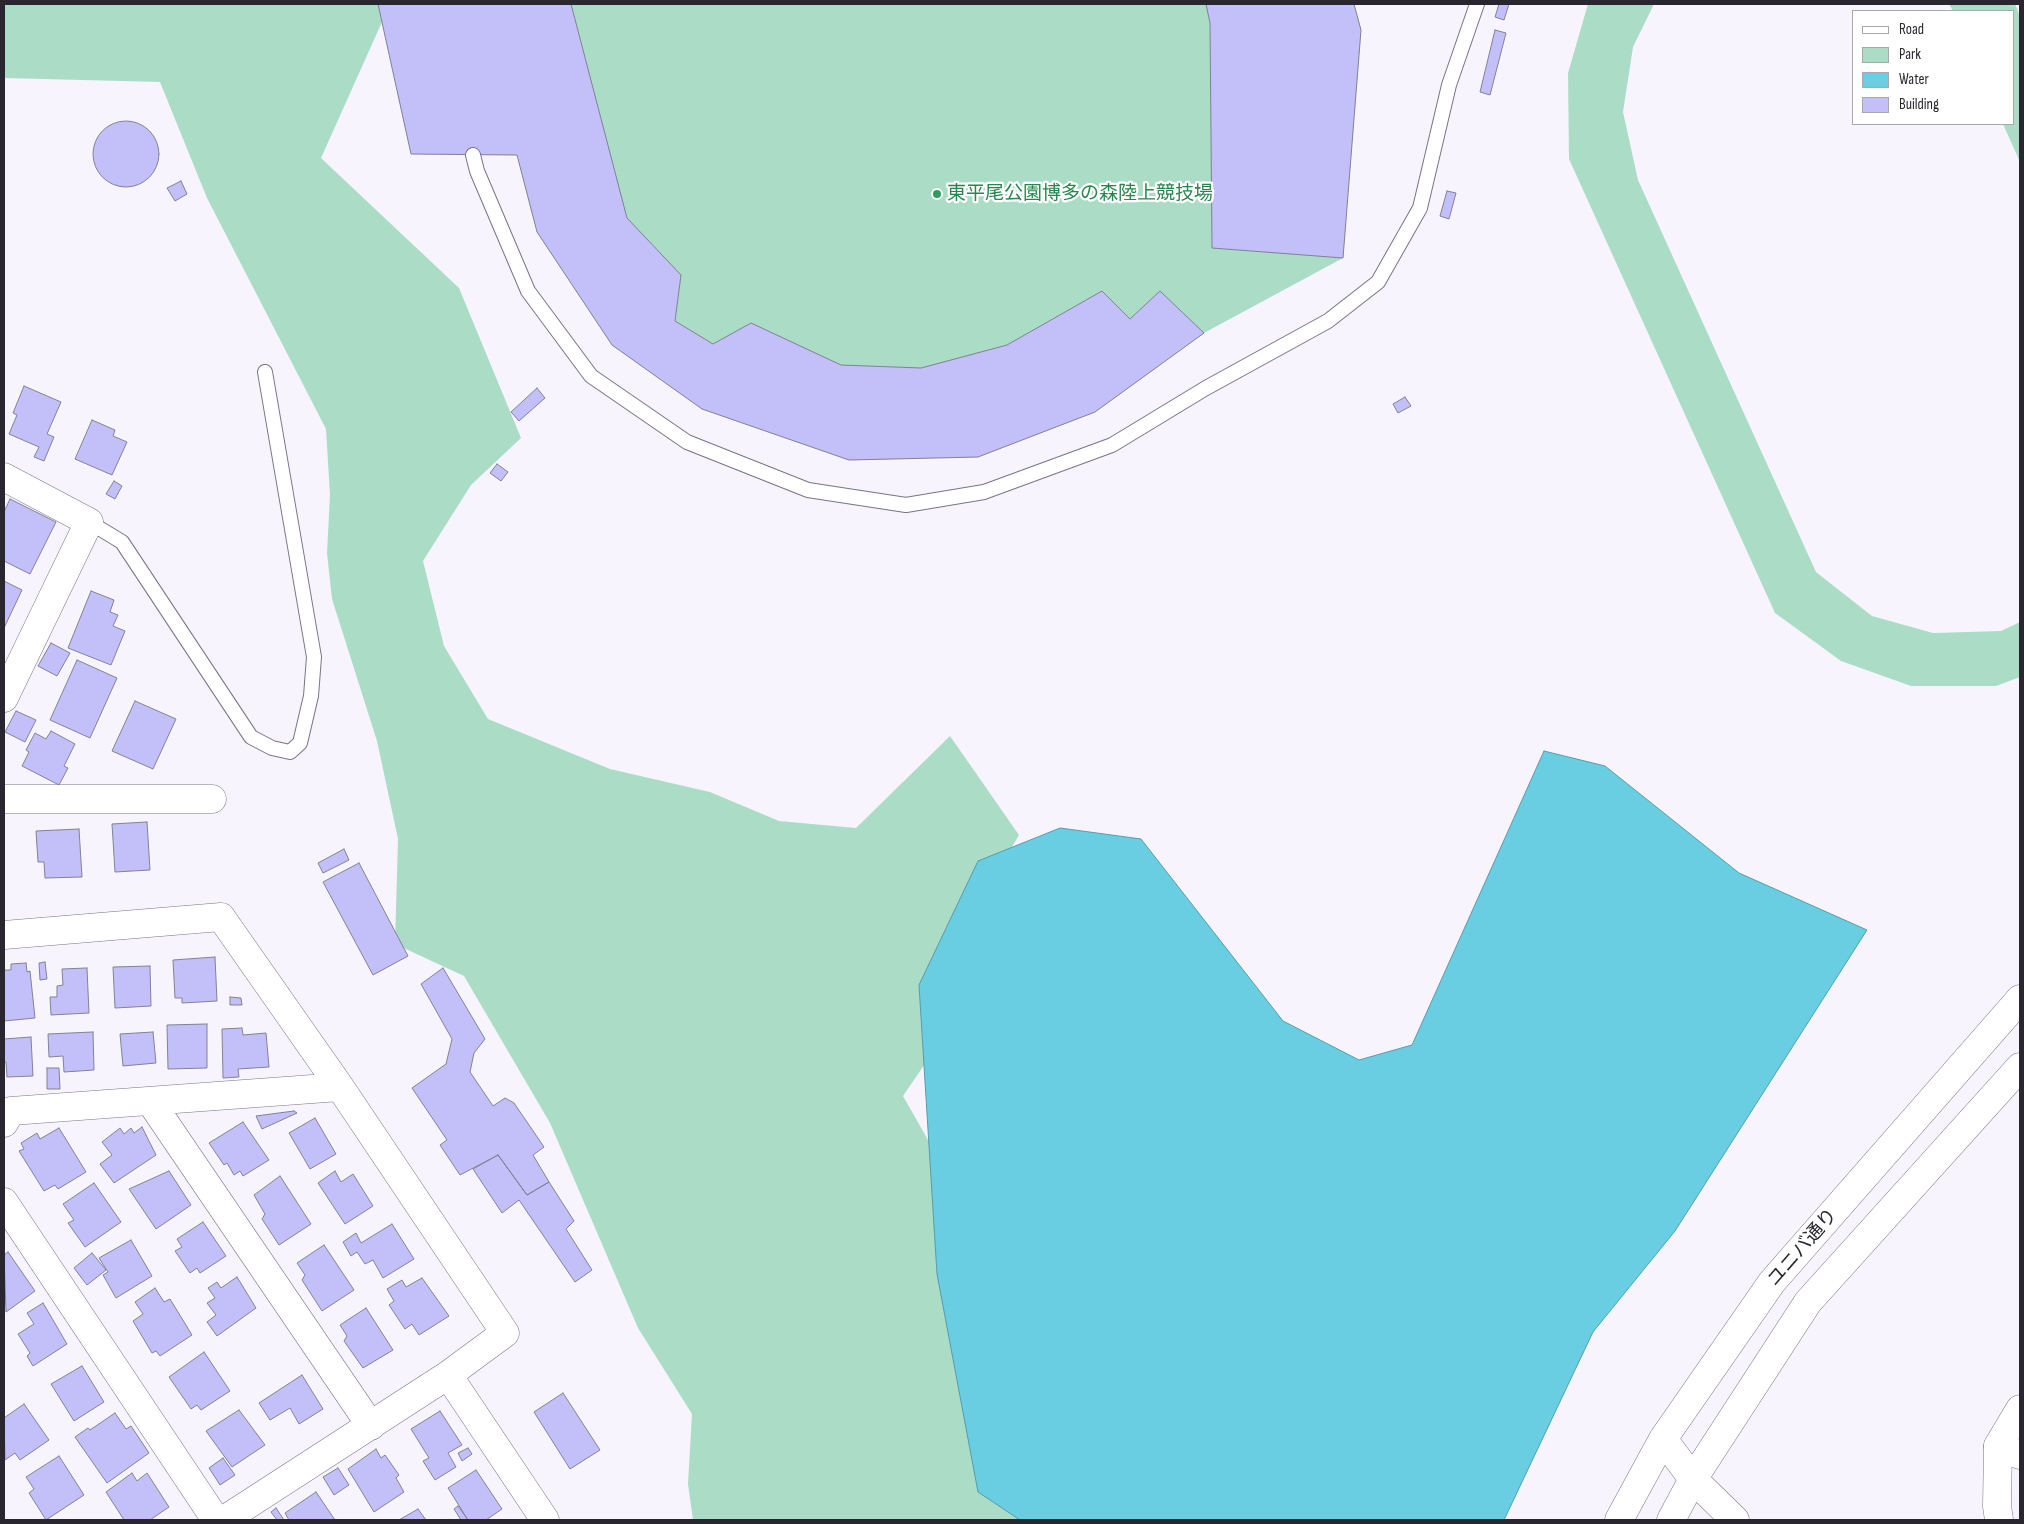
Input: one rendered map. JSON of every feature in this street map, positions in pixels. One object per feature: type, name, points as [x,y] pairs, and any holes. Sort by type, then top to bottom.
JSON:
[{"type":"street","points":[[4,477],[89,522],[4,698]]},
{"type":"street","points":[[4,799],[212,799]]},
{"type":"street","points":[[4,935],[221,917],[340,1087],[505,1333],[448,1375],[224,1520]]},
{"type":"street","name":"ユニバ通り","points":[[1619,1520],[1663,1438],[1772,1282],[2020,999]]},
{"type":"street","name":"ユニバ通り","points":[[1671,1520],[1693,1479],[1808,1302],[2020,1067]]},
{"type":"street","points":[[4,1123],[10,1111],[340,1087]]},
{"type":"street","points":[[150,1101],[370,1426]]},
{"type":"street","points":[[4,1202],[216,1520]]},
{"type":"street","points":[[448,1375],[545,1520]]},
{"type":"street","points":[[1999,1520],[1997,1506],[2020,1409]]},
{"type":"street","points":[[1663,1438],[1693,1479],[1735,1520]]},
{"type":"lane","points":[[473,155],[477,171],[528,291],[590,376],[687,442],[808,490],[906,505],[984,492],[1112,445],[1206,388],[1328,321],[1378,282],[1420,208],[1449,85],[1477,4]]},
{"type":"lane","points":[[89,522],[122,542],[251,737],[272,748],[290,752],[300,743],[311,696],[314,657],[265,372]]},
{"type":"green space","points":[[4,4],[1354,4],[1361,30],[1343,258],[1204,333],[1095,412],[978,457],[849,460],[702,409],[612,345],[537,232],[517,155],[411,154],[382,22],[321,158],[459,288],[521,438],[471,485],[423,561],[444,646],[488,719],[610,769],[710,792],[779,821],[856,828],[950,736],[1019,835],[954,946],[944,1036],[903,1096],[969,1212],[1021,1496],[1019,1520],[693,1520],[688,1484],[692,1414],[638,1328],[550,1123],[464,976],[395,944],[398,839],[377,741],[332,599],[327,553],[330,495],[326,429],[207,198],[160,82],[4,78]]},
{"type":"green space","points":[[1588,4],[1654,4],[1633,47],[1623,112],[1638,180],[1816,572],[1872,616],[1933,633],[2001,631],[2020,622],[2020,677],[1996,686],[1911,686],[1841,661],[1775,613],[1569,159],[1568,73]]},
{"type":"green space","points":[[1949,4],[2015,4],[2020,16],[2020,162],[2003,125],[2014,125],[2014,10],[1952,10]]},
{"type":"water","points":[[1544,751],[1605,766],[1739,873],[1867,930],[1675,1231],[1593,1332],[1504,1520],[1020,1520],[978,1492],[937,1274],[919,985],[978,861],[1060,828],[1141,839],[1283,1021],[1359,1060],[1412,1045]]},
{"type":"building","points":[[378,4],[571,4],[627,218],[681,275],[675,321],[713,344],[751,323],[841,365],[921,368],[1007,345],[1102,291],[1130,319],[1160,291],[1204,333],[1095,412],[978,457],[849,460],[702,409],[612,345],[537,232],[517,155],[411,154]]},
{"type":"building","points":[[1206,4],[1354,4],[1361,30],[1343,258],[1212,248],[1210,23]]},
{"type":"building","points":[[1499,4],[1509,4],[1504,20],[1495,17]]},
{"type":"building","points":[[1495,30],[1506,33],[1490,95],[1480,92]]},
{"type":"building","points":[[126,121],[139,123],[149,131],[157,141],[159,154],[157,167],[149,177],[139,185],[126,187],[113,185],[103,177],[95,167],[93,154],[95,141],[103,131],[113,123]]},
{"type":"building","points":[[181,181],[187,194],[175,201],[167,188]]},
{"type":"building","points":[[1447,191],[1456,193],[1449,219],[1440,216]]},
{"type":"building","points":[[24,386],[61,402],[47,434],[54,437],[44,461],[34,457],[39,447],[9,434],[17,415],[13,413]]},
{"type":"building","points":[[537,388],[545,398],[519,421],[511,412]]},
{"type":"building","points":[[1405,397],[1411,406],[1398,413],[1393,404]]},
{"type":"building","points":[[92,420],[115,430],[113,436],[127,442],[112,475],[75,459]]},
{"type":"building","points":[[497,464],[508,472],[501,481],[490,473]]},
{"type":"building","points":[[114,481],[122,486],[115,499],[106,494]]},
{"type":"building","points":[[10,499],[56,522],[30,574],[4,561],[4,512]]},
{"type":"building","points":[[4,581],[22,590],[4,628]]},
{"type":"building","points":[[91,591],[114,600],[110,612],[118,615],[113,626],[125,631],[111,665],[68,648]]},
{"type":"building","points":[[51,643],[70,653],[57,676],[38,666]]},
{"type":"building","points":[[77,660],[117,678],[90,738],[50,720]]},
{"type":"building","points":[[135,701],[176,719],[153,769],[112,751]]},
{"type":"building","points":[[16,711],[36,720],[25,742],[5,732]]},
{"type":"building","points":[[51,731],[75,744],[64,766],[68,768],[59,785],[22,766],[29,752],[26,750],[35,733],[46,739]]},
{"type":"building","points":[[147,822],[150,870],[115,872],[112,824]]},
{"type":"building","points":[[79,829],[82,877],[45,878],[44,862],[38,862],[36,831]]},
{"type":"building","points":[[344,849],[349,860],[323,873],[318,863]]},
{"type":"building","points":[[359,863],[408,956],[373,975],[323,882]]},
{"type":"building","points":[[215,957],[217,1001],[182,1003],[182,998],[175,998],[173,960]]},
{"type":"building","points":[[45,962],[47,979],[40,980],[39,963]]},
{"type":"building","points":[[26,963],[27,972],[30,971],[35,1018],[4,1021],[4,970],[11,970],[11,964]]},
{"type":"building","points":[[150,966],[151,1006],[115,1008],[113,967]]},
{"type":"building","points":[[87,968],[89,1013],[51,1015],[50,997],[57,997],[57,986],[63,985],[62,969]]},
{"type":"building","points":[[443,968],[485,1039],[474,1053],[470,1072],[493,1106],[505,1098],[514,1103],[544,1147],[533,1155],[549,1182],[527,1195],[498,1155],[460,1175],[440,1145],[447,1140],[412,1088],[446,1064],[452,1039],[421,984]]},
{"type":"building","points":[[230,997],[241,998],[242,1005],[230,1005]]},
{"type":"building","points":[[207,1024],[207,1068],[168,1069],[167,1025]]},
{"type":"building","points":[[242,1028],[243,1035],[266,1033],[269,1067],[238,1069],[239,1077],[223,1078],[222,1029]]},
{"type":"building","points":[[93,1032],[94,1070],[64,1072],[63,1056],[49,1057],[48,1034]]},
{"type":"building","points":[[153,1032],[156,1063],[123,1066],[120,1034]]},
{"type":"building","points":[[31,1037],[33,1076],[7,1077],[6,1062],[4,1062],[4,1039]]},
{"type":"building","points":[[47,1068],[59,1068],[60,1089],[47,1089]]},
{"type":"building","points":[[294,1111],[297,1113],[262,1129],[256,1116]]},
{"type":"building","points":[[315,1118],[336,1154],[310,1169],[289,1133]]},
{"type":"building","points":[[243,1122],[269,1160],[243,1176],[240,1171],[234,1175],[227,1163],[224,1165],[209,1143]]},
{"type":"building","points":[[142,1127],[156,1155],[114,1183],[100,1164],[112,1155],[102,1142],[120,1128],[124,1134],[131,1128],[134,1133]]},
{"type":"building","points":[[59,1128],[86,1172],[58,1189],[55,1185],[44,1191],[19,1151],[24,1149],[21,1143],[37,1133],[40,1139]]},
{"type":"building","points":[[498,1155],[527,1195],[549,1182],[574,1221],[566,1229],[592,1270],[575,1282],[519,1200],[502,1213],[473,1169]]},
{"type":"building","points":[[169,1171],[191,1205],[156,1229],[129,1189]]},
{"type":"building","points":[[335,1171],[341,1182],[353,1174],[373,1206],[345,1224],[318,1183]]},
{"type":"building","points":[[280,1176],[311,1224],[279,1245],[262,1219],[265,1214],[254,1195]]},
{"type":"building","points":[[94,1183],[121,1222],[85,1247],[68,1223],[74,1220],[63,1204]]},
{"type":"building","points":[[203,1222],[226,1256],[200,1273],[197,1268],[190,1273],[175,1251],[182,1247],[177,1239]]},
{"type":"building","points":[[392,1224],[414,1259],[383,1278],[373,1260],[365,1264],[357,1252],[351,1256],[343,1242],[356,1233],[361,1243]]},
{"type":"building","points":[[131,1240],[152,1276],[116,1298],[103,1275],[108,1272],[99,1258]]},
{"type":"building","points":[[324,1245],[354,1290],[322,1311],[302,1280],[305,1275],[297,1263]]},
{"type":"building","points":[[8,1252],[35,1291],[6,1312],[4,1255]]},
{"type":"building","points":[[92,1253],[106,1270],[87,1285],[74,1268]]},
{"type":"building","points":[[237,1277],[256,1308],[217,1336],[207,1322],[216,1315],[207,1303],[215,1298],[208,1288],[217,1282],[221,1288]]},
{"type":"building","points":[[422,1278],[449,1316],[419,1335],[412,1324],[405,1329],[389,1305],[394,1301],[387,1289],[402,1280],[406,1287]]},
{"type":"building","points":[[155,1288],[164,1302],[170,1299],[192,1335],[160,1356],[156,1351],[152,1353],[133,1321],[143,1314],[135,1302]]},
{"type":"building","points":[[43,1303],[67,1344],[33,1366],[27,1356],[30,1353],[18,1334],[34,1324],[27,1313]]},
{"type":"building","points":[[366,1308],[393,1350],[363,1368],[344,1341],[347,1336],[340,1325]]},
{"type":"building","points":[[204,1352],[230,1391],[201,1410],[197,1405],[191,1409],[169,1377]]},
{"type":"building","points":[[82,1366],[104,1402],[74,1421],[51,1384]]},
{"type":"building","points":[[302,1375],[323,1409],[299,1424],[290,1408],[270,1420],[259,1403]]},
{"type":"building","points":[[563,1393],[600,1450],[570,1469],[534,1412]]},
{"type":"building","points":[[24,1404],[49,1440],[20,1460],[15,1453],[5,1460],[4,1418]]},
{"type":"building","points":[[239,1410],[265,1445],[232,1467],[206,1431]]},
{"type":"building","points":[[440,1411],[462,1445],[448,1453],[456,1467],[435,1480],[423,1461],[429,1458],[411,1429]]},
{"type":"building","points":[[115,1413],[126,1429],[131,1426],[149,1453],[107,1483],[75,1437],[88,1428],[90,1430]]},
{"type":"building","points":[[468,1448],[472,1454],[462,1461],[458,1453]]},
{"type":"building","points":[[376,1449],[381,1458],[385,1455],[399,1475],[396,1478],[404,1492],[374,1512],[348,1469]]},
{"type":"building","points":[[59,1456],[84,1495],[46,1520],[29,1493],[34,1489],[26,1477]]},
{"type":"building","points":[[223,1458],[235,1475],[220,1485],[209,1468]]},
{"type":"building","points":[[338,1468],[349,1485],[334,1495],[323,1477]]},
{"type":"building","points":[[476,1470],[502,1509],[486,1520],[468,1520],[448,1488]]},
{"type":"building","points":[[132,1473],[137,1481],[147,1473],[169,1507],[150,1520],[124,1520],[106,1492]]},
{"type":"building","points":[[316,1492],[335,1520],[289,1520],[285,1513]]},
{"type":"building","points":[[458,1506],[468,1520],[461,1520],[454,1509]]},
{"type":"building","points":[[276,1508],[284,1520],[277,1520],[271,1512]]},
{"type":"building","points":[[418,1509],[426,1520],[399,1520]]},
{"type":"place","name":"東平尾公園博多の森陸上競技場","points":[[937,194]]}]
